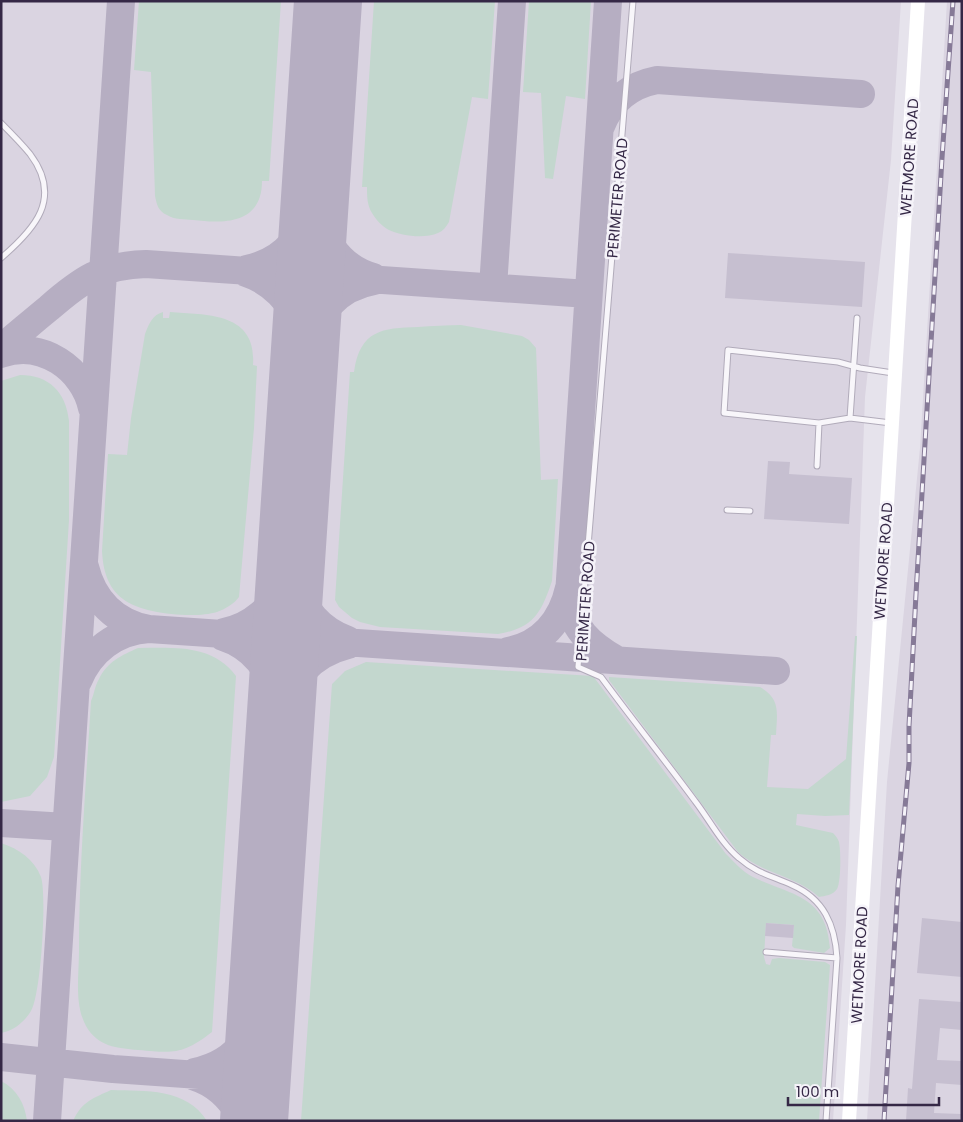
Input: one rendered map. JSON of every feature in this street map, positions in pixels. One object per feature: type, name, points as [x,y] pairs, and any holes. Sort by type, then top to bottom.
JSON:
[{"type":"main road","name":"WETMORE ROAD","points":[[849,1121],[918,1]]},
{"type":"lane","name":"PERIMETER ROAD","points":[[633,1],[578,666],[601,678],[736,856],[753,869],[808,893],[818,903],[829,920],[835,937],[837,958],[826,1121]]},
{"type":"lane","points":[[1,123],[30,154],[43,180],[44,198],[42,211],[34,226],[22,240],[1,258]]},
{"type":"lane","points":[[850,418],[857,318]]},
{"type":"lane","points":[[892,423],[850,418],[820,423],[724,413],[728,350],[838,362],[895,374]]},
{"type":"lane","points":[[817,466],[820,423]]},
{"type":"lane","points":[[727,510],[750,511]]},
{"type":"lane","points":[[766,952],[837,958]]},
{"type":"shaded area","points":[[1,1],[901,1],[891,160],[865,397],[846,925],[833,1121],[1,1121]]},
{"type":"shaded area","points":[[947,1],[962,1],[962,1121],[867,1121],[887,782],[920,448]]},
{"type":"green space","points":[[139,1],[281,1],[269,181],[262,181],[256,205],[249,213],[240,218],[218,222],[180,219],[170,217],[158,207],[155,196],[151,72],[134,70]]},
{"type":"green space","points":[[374,1],[495,1],[488,99],[472,97],[449,222],[446,227],[433,235],[406,235],[386,228],[370,210],[367,187],[362,187]]},
{"type":"green space","points":[[529,1],[591,1],[585,99],[566,96],[553,179],[545,178],[541,93],[523,92]]},
{"type":"green space","points":[[163,312],[163,318],[169,318],[170,312],[199,314],[227,320],[238,326],[247,335],[252,348],[253,365],[257,366],[254,428],[239,597],[226,608],[207,614],[168,614],[155,612],[132,604],[123,599],[113,589],[103,564],[102,551],[108,454],[127,455],[145,334],[154,318]]},
{"type":"green space","points":[[461,325],[522,336],[529,340],[536,348],[541,480],[558,479],[552,581],[540,610],[528,623],[520,628],[498,634],[380,627],[360,622],[339,607],[335,600],[350,372],[354,372],[361,347],[375,334],[394,329]]},
{"type":"green space","points":[[20,375],[39,378],[47,382],[60,394],[64,402],[69,421],[69,520],[54,757],[47,777],[30,796],[1,802],[1,381]]},
{"type":"green space","points":[[855,636],[857,636],[849,815],[797,814],[796,825],[833,833],[839,842],[840,866],[837,889],[829,895],[819,897],[800,884],[757,865],[738,852],[609,680],[609,677],[760,687],[772,696],[777,713],[776,735],[771,735],[767,787],[808,789],[846,759]]},
{"type":"green space","points":[[138,648],[179,648],[204,653],[216,658],[236,676],[212,1032],[185,1049],[169,1052],[123,1048],[102,1042],[86,1026],[82,1017],[79,999],[81,857],[91,701],[98,681],[106,668],[121,656]]},
{"type":"green space","points":[[366,662],[593,676],[726,854],[749,875],[805,900],[822,917],[830,948],[824,953],[794,948],[792,946],[794,925],[766,923],[764,957],[766,964],[770,965],[772,959],[779,958],[825,962],[830,965],[819,1121],[301,1121],[332,684],[345,671]]},
{"type":"green space","points":[[1,843],[20,852],[30,860],[38,871],[43,887],[43,923],[35,1001],[31,1011],[22,1022],[15,1028],[1,1033]]},
{"type":"green space","points":[[1,1081],[16,1093],[24,1109],[27,1121],[1,1121]]},
{"type":"green space","points":[[111,1090],[151,1092],[177,1097],[199,1110],[207,1121],[73,1121],[84,1105]]},
{"type":"building","points":[[728,253],[865,262],[862,307],[725,298]]},
{"type":"building","points":[[768,461],[790,462],[789,474],[852,478],[849,524],[764,519]]},
{"type":"building","points":[[922,918],[962,922],[962,977],[917,973]]},
{"type":"building","points":[[766,923],[794,925],[793,938],[765,936]]},
{"type":"building","points":[[919,999],[962,1002],[962,1030],[940,1028],[937,1060],[962,1061],[962,1085],[936,1083],[934,1113],[961,1114],[960,1121],[906,1121],[908,1088],[912,1089]]},
{"type":"taxiway","points":[[47,1121],[121,1]]},
{"type":"taxiway","points":[[493,287],[512,1]]},
{"type":"taxiway","points":[[608,1],[569,595],[570,607],[578,626],[591,642],[617,660]]},
{"type":"taxiway","points":[[601,126],[610,109],[623,95],[648,82],[657,80],[861,94]]},
{"type":"taxiway","points":[[315,196],[321,223],[331,246],[348,264],[359,272],[373,277]]},
{"type":"taxiway","points":[[247,269],[261,265],[284,252],[306,222],[315,196]]},
{"type":"taxiway","points":[[1,348],[71,289],[104,271],[131,265],[146,264],[588,294]]},
{"type":"taxiway","points":[[246,273],[272,287],[292,310],[301,332],[304,363]]},
{"type":"taxiway","points":[[306,354],[314,328],[328,306],[348,290],[374,281]]},
{"type":"taxiway","points":[[1,354],[16,350],[31,351],[45,354],[58,361],[80,381],[92,408]]},
{"type":"taxiway","points":[[224,632],[244,626],[261,614],[275,599],[285,577],[291,554]]},
{"type":"taxiway","points":[[292,558],[298,591],[308,610],[321,625],[348,640]]},
{"type":"taxiway","points":[[85,567],[94,590],[107,608],[126,621],[149,629],[776,671]]},
{"type":"taxiway","points":[[508,651],[530,643],[548,630],[561,611],[569,588]]},
{"type":"taxiway","points":[[78,681],[90,660],[106,644],[126,634],[149,629]]},
{"type":"taxiway","points":[[223,637],[243,646],[259,660],[270,678],[278,704],[279,738]]},
{"type":"taxiway","points":[[283,720],[289,693],[303,671],[323,655],[348,645]]},
{"type":"taxiway","points":[[1,823],[66,827]]},
{"type":"taxiway","points":[[195,1072],[212,1067],[225,1060],[244,1042],[255,1017],[263,987]]},
{"type":"taxiway","points":[[1,1057],[113,1069],[257,1079]]},
{"type":"taxiway","points":[[195,1077],[210,1084],[224,1094],[243,1121]]},
{"type":"runway","points":[[254,1121],[328,1]]},
{"type":"railway","points":[[884,1121],[898,886],[909,763],[909,726],[916,594],[953,1]]}]
